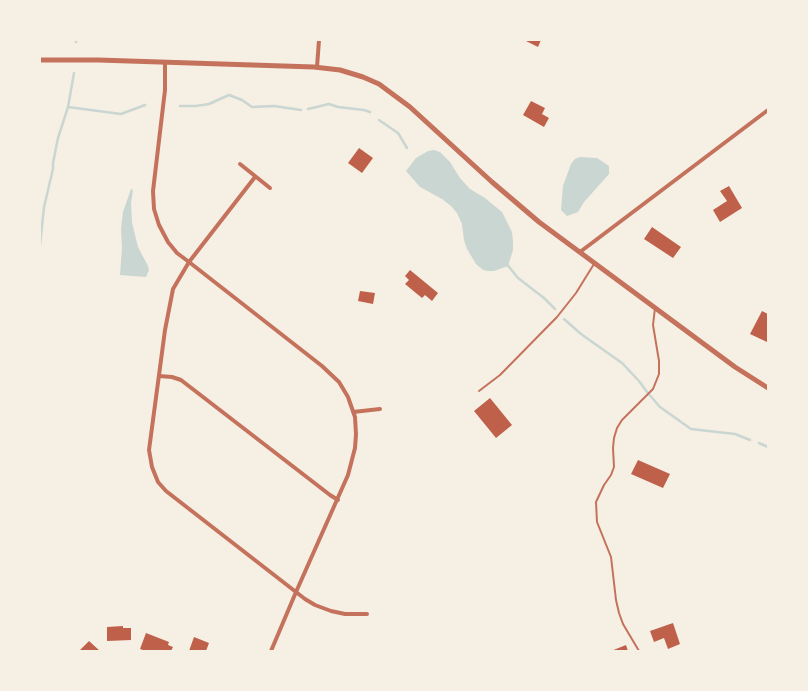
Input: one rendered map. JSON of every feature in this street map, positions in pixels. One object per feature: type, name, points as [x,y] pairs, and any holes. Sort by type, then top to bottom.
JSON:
[{"type":"street","points":[[317,67],[319,40]]},
{"type":"street","points":[[40,60],[98,60],[317,67],[340,70],[363,76],[394,94],[429,123],[513,200],[580,252],[735,367],[768,388]]},
{"type":"street","points":[[165,62],[165,90],[153,191],[154,209],[159,225],[168,242],[177,253],[322,366],[339,382],[348,396],[353,412],[356,434],[355,448],[348,475],[271,651]]},
{"type":"street","points":[[580,252],[768,110]]},
{"type":"street","points":[[240,164],[270,188]]},
{"type":"street","points":[[255,177],[189,262],[173,289],[170,298],[149,450],[152,467],[158,482],[166,491],[296,592],[315,605],[345,614],[367,614]]},
{"type":"street","points":[[159,376],[172,376],[181,380],[338,500]]},
{"type":"street","points":[[353,412],[380,409]]},
{"type":"lane","points":[[480,391],[500,375],[557,317],[576,293],[595,263]]},
{"type":"lane","points":[[639,651],[623,624],[619,613],[616,600],[612,557],[597,522],[596,502],[614,467],[613,448],[617,428],[622,420],[653,388],[658,374],[658,350],[653,325],[655,307]]},
{"type":"shaded area","points":[[434,150],[440,152],[450,162],[460,178],[470,189],[485,198],[502,212],[512,232],[513,241],[513,250],[508,266],[494,271],[488,271],[483,270],[476,264],[467,249],[462,224],[457,213],[442,199],[420,187],[406,171],[416,158],[428,151]]},
{"type":"shaded area","points":[[580,157],[597,158],[609,166],[609,174],[584,202],[578,212],[567,216],[561,210],[563,186],[571,164],[575,159]]},
{"type":"shaded area","points":[[131,189],[133,190],[131,203],[132,223],[138,247],[148,266],[149,270],[146,277],[120,275],[123,212]]},
{"type":"building","points":[[524,40],[541,40],[538,47]]},
{"type":"building","points":[[531,101],[545,108],[542,114],[549,118],[544,127],[523,115]]},
{"type":"building","points":[[359,148],[373,158],[362,173],[348,163]]},
{"type":"building","points":[[729,186],[742,208],[720,222],[713,210],[727,201],[720,191]]},
{"type":"building","points":[[652,227],[681,247],[673,258],[644,239]]},
{"type":"building","points":[[410,270],[438,293],[432,301],[425,295],[422,298],[405,284],[409,280],[405,276]]},
{"type":"building","points":[[360,291],[375,293],[373,304],[358,301]]},
{"type":"building","points":[[762,311],[768,314],[767,342],[750,334]]},
{"type":"building","points":[[490,398],[512,425],[496,438],[474,411]]},
{"type":"building","points":[[638,460],[670,474],[663,488],[631,474]]},
{"type":"building","points":[[673,623],[680,644],[668,649],[664,638],[654,642],[650,631]]},
{"type":"building","points":[[123,626],[123,628],[131,628],[131,640],[107,641],[107,627]]},
{"type":"building","points":[[146,633],[169,642],[168,645],[173,647],[171,651],[146,651],[140,649]]},
{"type":"building","points":[[194,637],[209,643],[206,651],[189,651]]},
{"type":"building","points":[[89,641],[100,651],[79,651]]},
{"type":"building","points":[[626,645],[628,651],[611,651]]},
{"type":"waterway","points":[[40,245],[44,207],[53,169],[58,138],[68,107],[74,73]]},
{"type":"waterway","points":[[180,106],[209,104],[229,95],[242,100],[252,107],[274,106],[301,110]]},
{"type":"waterway","points":[[308,109],[329,104],[338,107],[370,112]]},
{"type":"waterway","points":[[68,107],[121,114],[145,105]]},
{"type":"waterway","points":[[379,120],[398,133],[407,148]]},
{"type":"waterway","points":[[506,263],[518,278],[544,298],[555,309]]},
{"type":"waterway","points":[[564,319],[581,334],[622,363],[660,407],[691,429],[735,434],[750,440]]},
{"type":"waterway","points":[[759,443],[768,447]]}]
